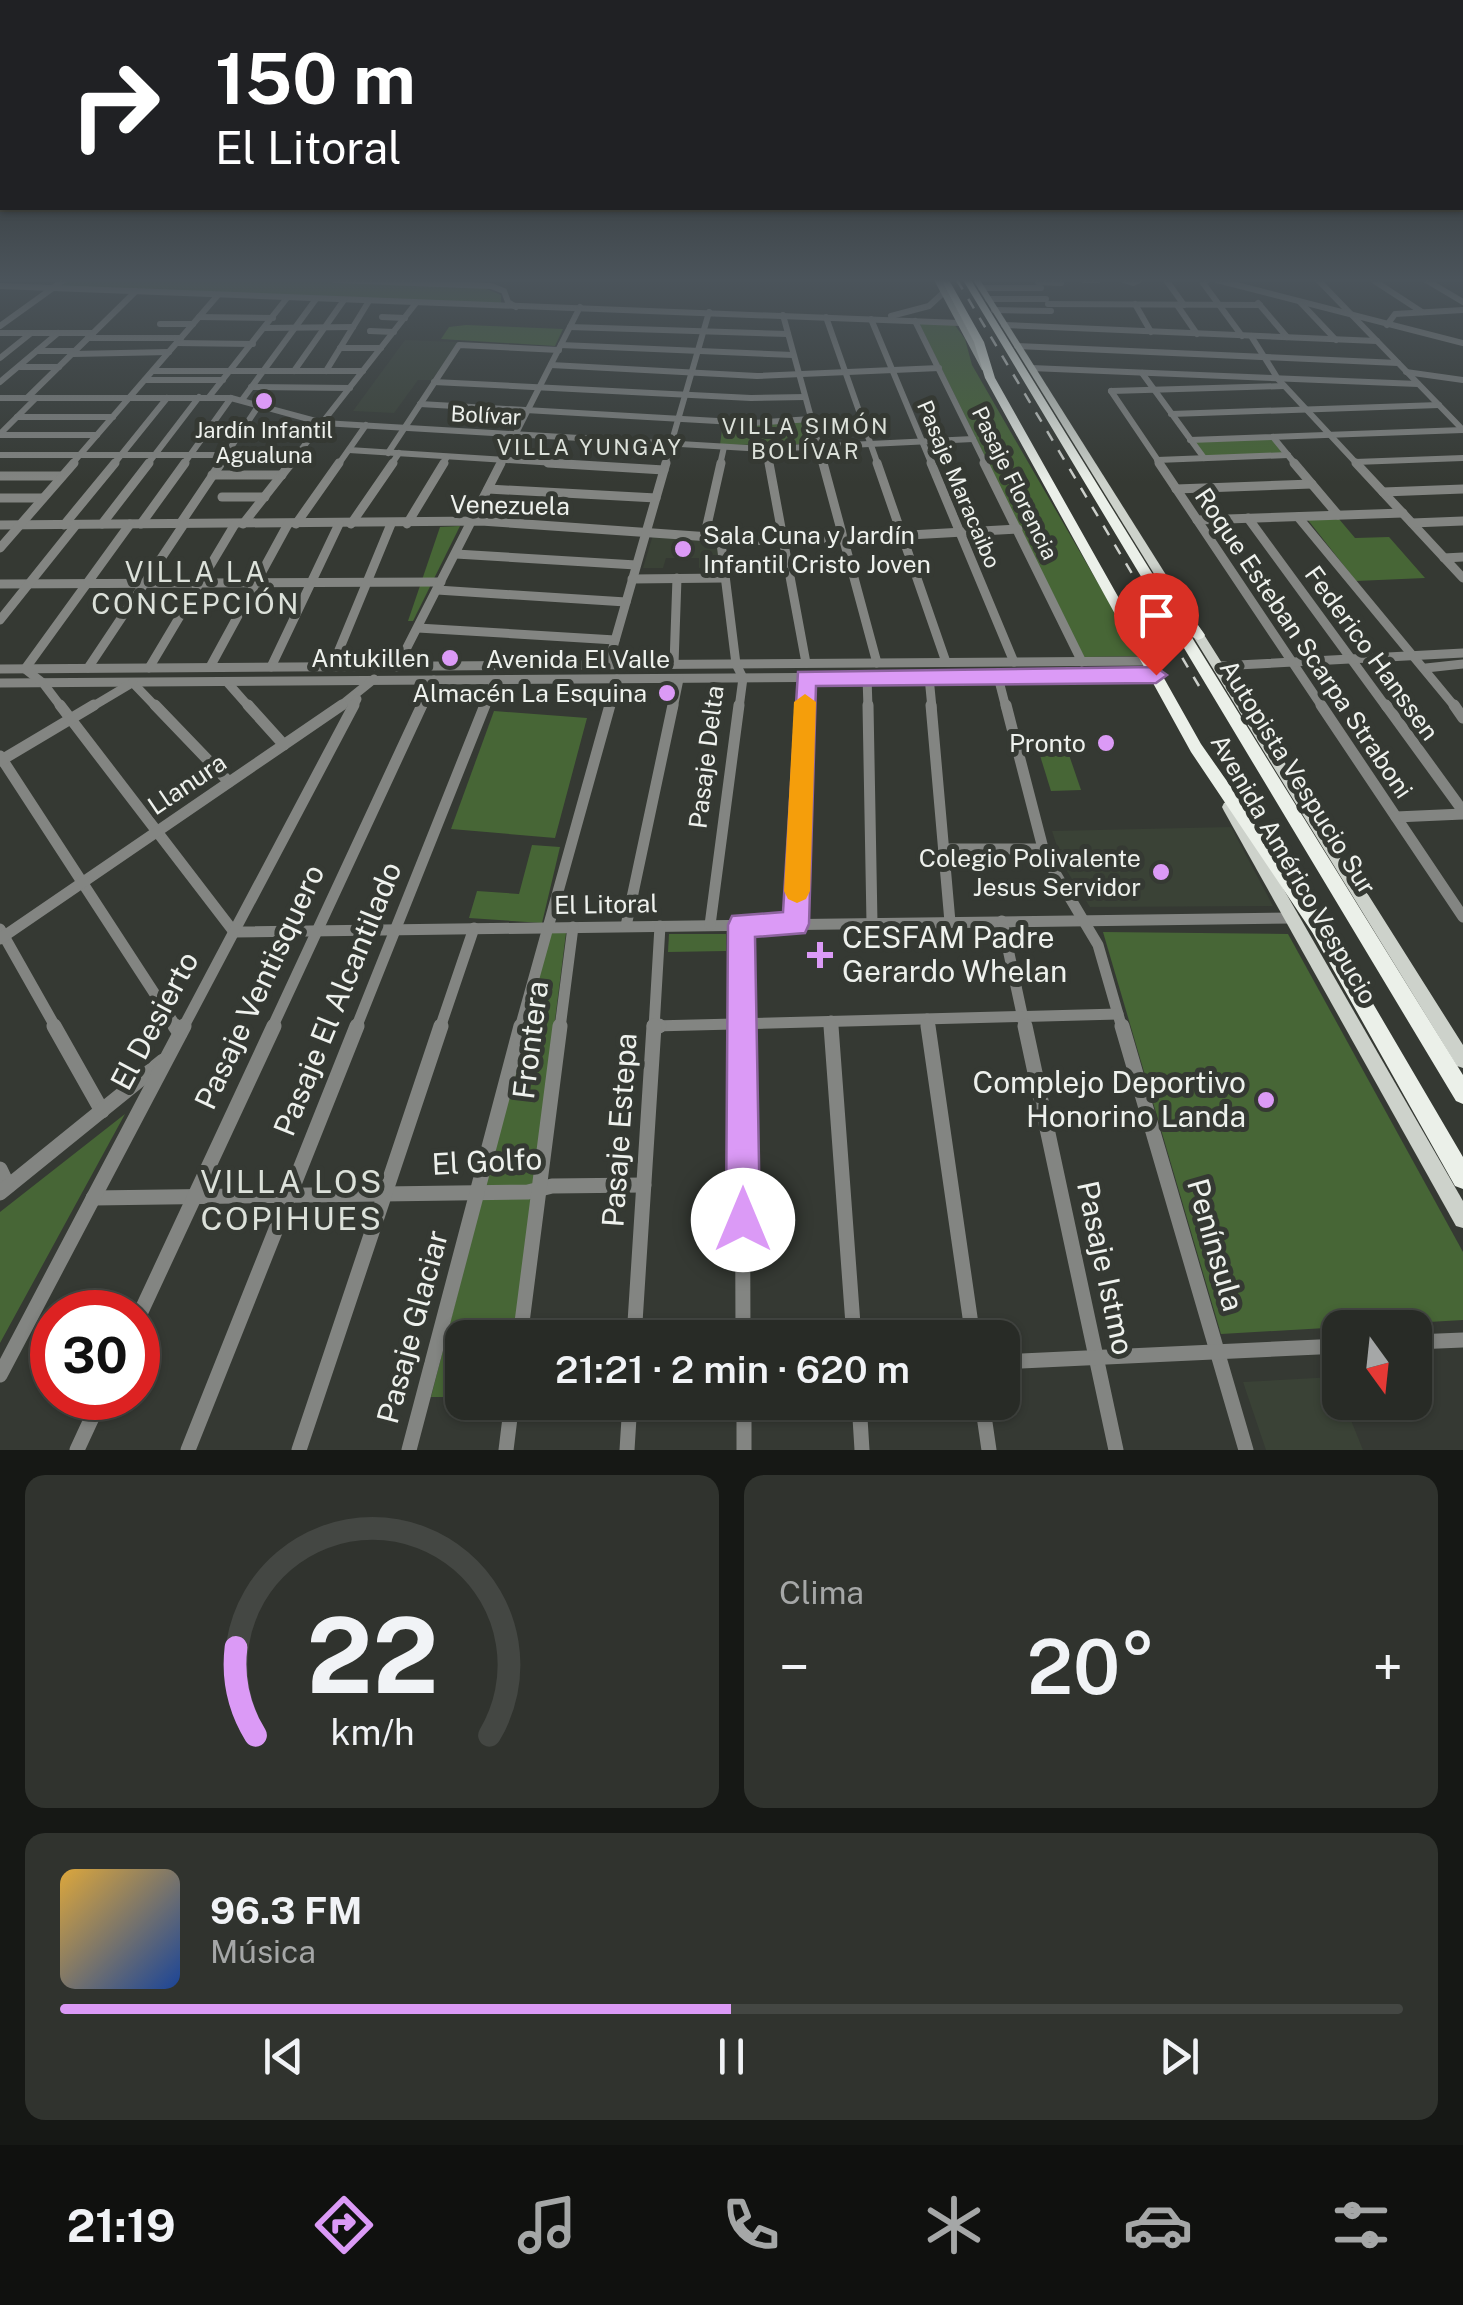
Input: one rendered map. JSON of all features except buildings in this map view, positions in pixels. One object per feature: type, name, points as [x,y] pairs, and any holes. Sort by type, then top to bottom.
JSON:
[{"type":"highway","points":[[981,348],[990,378]]},
{"type":"highway","name":"Autopista Vespucio Sur","points":[[1007,348],[1463,1094]]},
{"type":"highway","name":"Avenida Américo Vespucio","points":[[990,378],[1196,748]]},
{"type":"highway","points":[[1088,485],[1123,527],[1198,635]]},
{"type":"highway","points":[[1196,748],[1318,926],[1463,1178]]},
{"type":"main road","name":"Avenida Américo Vespucio","points":[[974,348],[990,378]]},
{"type":"main road","name":"Avenida Américo Vespucio","points":[[1018,348],[1463,1060]]},
{"type":"main road","name":"Avenida Américo Vespucio","points":[[1196,748],[1463,1220]]},
{"type":"street","points":[[0,382],[40,348]]},
{"type":"street","points":[[0,434],[79,348]]},
{"type":"street","points":[[0,548],[173,348]]},
{"type":"street","points":[[102,524],[155,455],[251,348]]},
{"type":"street","points":[[242,400],[281,348]]},
{"type":"street","points":[[294,372],[311,348]]},
{"type":"street","points":[[326,372],[340,348],[381,348]]},
{"type":"street","points":[[180,1033],[1,759],[132,682],[239,524],[265,497],[381,348]]},
{"type":"street","points":[[388,453],[457,348]]},
{"type":"street","points":[[399,666],[560,348]]},
{"type":"street","points":[[583,348],[793,355]]},
{"type":"street","points":[[608,665],[699,348]]},
{"type":"street","points":[[791,348],[877,663]]},
{"type":"street","points":[[837,348],[946,662]]},
{"type":"street","name":"Pasaje Maracaibo","points":[[884,348],[1014,662]]},
{"type":"street","name":"Pasaje Florencia","points":[[929,348],[1082,662]]},
{"type":"street","points":[[1052,348],[1398,362]]},
{"type":"street","points":[[1141,348],[1153,373]]},
{"type":"street","points":[[1256,348],[1306,410],[1463,578]]},
{"type":"street","points":[[1383,348],[1462,428]]},
{"type":"street","points":[[36,351],[169,352]]},
{"type":"street","points":[[551,365],[798,374],[939,368]]},
{"type":"street","points":[[19,367],[59,367]]},
{"type":"street","points":[[1030,368],[1281,382],[1418,384]]},
{"type":"street","points":[[153,371],[363,371]]},
{"type":"street","points":[[1142,372],[1204,458]]},
{"type":"street","points":[[1406,372],[1463,380]]},
{"type":"street","points":[[145,380],[223,380]]},
{"type":"street","points":[[434,382],[805,397]]},
{"type":"street","points":[[1154,390],[1281,382]]},
{"type":"street","points":[[251,388],[350,388]]},
{"type":"street","name":"Roque Esteban Scarpa Straboni","points":[[1154,390],[1111,391],[1463,917]]},
{"type":"street","points":[[64,524],[167,398]]},
{"type":"street","points":[[232,398],[25,669],[43,683],[234,932]]},
{"type":"street","name":"Bolívar","points":[[1,399],[232,398],[323,423],[766,449],[974,439]]},
{"type":"street","points":[[420,404],[752,422],[811,419]]},
{"type":"street","points":[[88,668],[260,405]]},
{"type":"street","points":[[1172,414],[1439,406]]},
{"type":"street","points":[[17,417],[113,417]]},
{"type":"street","points":[[210,668],[292,524],[366,426]]},
{"type":"street","points":[[1190,440],[1462,428]]},
{"type":"street","points":[[0,434],[97,436]]},
{"type":"street","points":[[239,436],[313,435]]},
{"type":"street","points":[[1273,437],[1338,515]]},
{"type":"street","points":[[705,534],[724,447]]},
{"type":"street","points":[[766,449],[806,664]]},
{"type":"street","points":[[348,450],[664,470]]},
{"type":"street","points":[[253,455],[298,454]]},
{"type":"street","points":[[351,524],[399,454]]},
{"type":"street","points":[[0,455],[226,455]]},
{"type":"street","points":[[1157,460],[1288,455]]},
{"type":"street","points":[[407,524],[448,456]]},
{"type":"street","points":[[1356,462],[1463,458]]},
{"type":"street","points":[[212,475],[282,475]]},
{"type":"street","points":[[0,476],[62,476]]},
{"type":"street","points":[[1176,489],[1312,484]]},
{"type":"street","points":[[1383,492],[1463,489]]},
{"type":"street","points":[[488,490],[656,498]]},
{"type":"street","points":[[222,497],[265,497]]},
{"type":"street","points":[[0,498],[43,498]]},
{"type":"street","points":[[1197,520],[1403,513]]},
{"type":"street","points":[[1298,517],[1410,656],[1426,668],[1463,718]]},
{"type":"street","name":"Federico Hanssen","points":[[1248,518],[1463,813]]},
{"type":"street","points":[[1412,523],[1463,521]]},
{"type":"street","name":"Venezuela","points":[[0,525],[472,522],[646,530],[783,542],[1018,530]]},
{"type":"street","points":[[0,620],[76,524]]},
{"type":"street","points":[[272,667],[339,524]]},
{"type":"street","points":[[332,666],[391,524]]},
{"type":"street","name":"Pasaje Delta","points":[[710,926],[742,678],[736,664],[720,536]]},
{"type":"street","points":[[456,554],[636,565]]},
{"type":"street","points":[[1444,558],[1463,557]]},
{"type":"street","points":[[674,664],[678,578]]},
{"type":"street","points":[[632,579],[726,578]]},
{"type":"street","points":[[0,584],[366,583],[626,602]]},
{"type":"street","points":[[418,628],[615,640]]},
{"type":"street","points":[[1218,666],[1463,653]]},
{"type":"street","name":"Avenida El Valle","points":[[0,669],[946,662],[1082,662],[1152,668]]},
{"type":"street","name":"Península","points":[[992,662],[999,676],[1043,849],[1096,938],[1246,1450]]},
{"type":"street","points":[[1039,662],[1086,676]]},
{"type":"street","points":[[1426,668],[1463,664]]},
{"type":"street","name":"Llanura","points":[[1,935],[360,694],[371,681],[399,666]]},
{"type":"street","name":"Avenida El Valle","points":[[0,683],[1086,676],[1152,668]]},
{"type":"street","points":[[867,677],[872,923]]},
{"type":"street","points":[[929,677],[950,922]]},
{"type":"street","points":[[626,926],[680,678]]},
{"type":"street","points":[[796,924],[806,678]]},
{"type":"street","points":[[547,928],[616,679]]},
{"type":"street","name":"Pasaje Ventisquero","points":[[151,1290],[434,680]]},
{"type":"street","name":"Pasaje El Alcantilado","points":[[188,1450],[495,680]]},
{"type":"street","points":[[132,682],[230,782]]},
{"type":"street","points":[[227,682],[284,745]]},
{"type":"street","name":"El Desierto","points":[[0,1375],[360,694]]},
{"type":"street","points":[[1396,817],[1463,813]]},
{"type":"street","points":[[944,849],[1043,849]]},
{"type":"street","name":"El Litoral","points":[[234,932],[1294,918]]},
{"type":"street","name":"Pasaje Istmo","points":[[1002,922],[1116,1450]]},
{"type":"street","points":[[742,925],[743,1320]]},
{"type":"street","name":"Pasaje Estepa","points":[[635,1320],[660,926]]},
{"type":"street","name":"Frontera","points":[[522,1320],[573,927]]},
{"type":"street","points":[[299,1450],[474,928]]},
{"type":"street","name":"Pasaje Glaciar","points":[[409,1450],[547,928]]},
{"type":"street","points":[[1,935],[102,1110]]},
{"type":"street","points":[[654,1026],[1118,1014]]},
{"type":"street","points":[[926,1019],[970,1320]]},
{"type":"street","points":[[830,1021],[853,1320]]},
{"type":"street","points":[[0,1169],[4,1190],[168,1057]]},
{"type":"street","name":"El Golfo","points":[[93,1198],[477,1192],[644,1185]]},
{"type":"street","points":[[1432,1341],[1463,1340]]},
{"type":"street","points":[[1020,1361],[1322,1347]]},
{"type":"street","points":[[77,1450],[91,1420]]},
{"type":"street","points":[[506,1450],[510,1420]]},
{"type":"street","points":[[627,1450],[629,1420]]},
{"type":"street","points":[[744,1420],[744,1450]]},
{"type":"street","points":[[860,1420],[862,1450]]},
{"type":"street","points":[[985,1420],[989,1450]]},
{"type":"shaded area","points":[[399,348],[454,348],[432,380],[418,380],[394,413],[353,411]]},
{"type":"shaded area","name":"Sala Cuna y Jardín Infantil Cristo Joven","points":[[653,535],[717,540],[720,567],[699,568],[699,558],[666,558],[663,568],[643,568]]},
{"type":"shaded area","name":"Colegio Polivalente Jesus Servidor","points":[[1231,827],[1273,906],[1090,907],[1063,865],[1052,831]]},
{"type":"shaded area","points":[[1322,1378],[1322,1420],[1351,1420],[1363,1450],[1266,1450],[1243,1382]]},
{"type":"green space","points":[[931,348],[967,348],[972,365],[1140,656],[1084,657]]},
{"type":"green space","points":[[807,420],[815,444],[720,445],[723,422]]},
{"type":"green space","points":[[1271,438],[1284,454],[1204,457],[1193,441]]},
{"type":"green space","points":[[1339,519],[1355,538],[1389,537],[1425,578],[1356,581],[1308,520]]},
{"type":"green space","points":[[460,526],[413,621],[408,621],[440,527]]},
{"type":"green space","points":[[494,711],[587,718],[555,838],[451,829]]},
{"type":"green space","points":[[1038,749],[1067,749],[1081,790],[1051,791]]},
{"type":"green space","points":[[532,845],[560,847],[542,923],[469,918],[477,891],[519,894]]},
{"type":"green space","name":"Complejo Deportivo Honorino Landa","points":[[1103,932],[1288,934],[1463,1252],[1463,1320],[1432,1322],[1432,1310],[1322,1310],[1322,1328],[1221,1334]]},
{"type":"green space","points":[[550,933],[566,933],[517,1320],[451,1320]]},
{"type":"green space","points":[[669,934],[726,934],[726,951],[668,952]]},
{"type":"green space","points":[[125,1114],[0,1343],[0,1212]]},
{"type":"green space","points":[[445,1342],[445,1397],[431,1397]]},
{"type":"railway","points":[[997,348],[1199,686]]},
{"type":"slow traffic","points":[[797,891],[805,702]]},
{"type":"place","name":"Jardín Infantil Agualuna","points":[[264,401]]},
{"type":"place","name":"Sala Cuna y Jardín Infantil Cristo Joven","points":[[683,549]]},
{"type":"place","name":"Antukillen","points":[[450,658]]},
{"type":"place","name":"Almacén La Esquina","points":[[667,693]]},
{"type":"place","name":"Pronto","points":[[1106,743]]},
{"type":"place","name":"Colegio Polivalente Jesus Servidor","points":[[1161,872]]},
{"type":"place","name":"CESFAM Padre Gerardo Whelan","points":[[820,955]]},
{"type":"place","name":"Complejo Deportivo Honorino Landa","points":[[1266,1100]]},
{"type":"district","name":"VILLA SIMÓN BOLÍVAR","points":[[806,438]]},
{"type":"district","name":"VILLA YUNGAY","points":[[590,447]]},
{"type":"district","name":"VILLA LA CONCEPCIÓN","points":[[196,588]]},
{"type":"district","name":"VILLA LOS COPIHUES","points":[[292,1200]]},
{"type":"route","points":[[743,1220],[742,925],[796,924],[806,678],[1156,675]]}]
